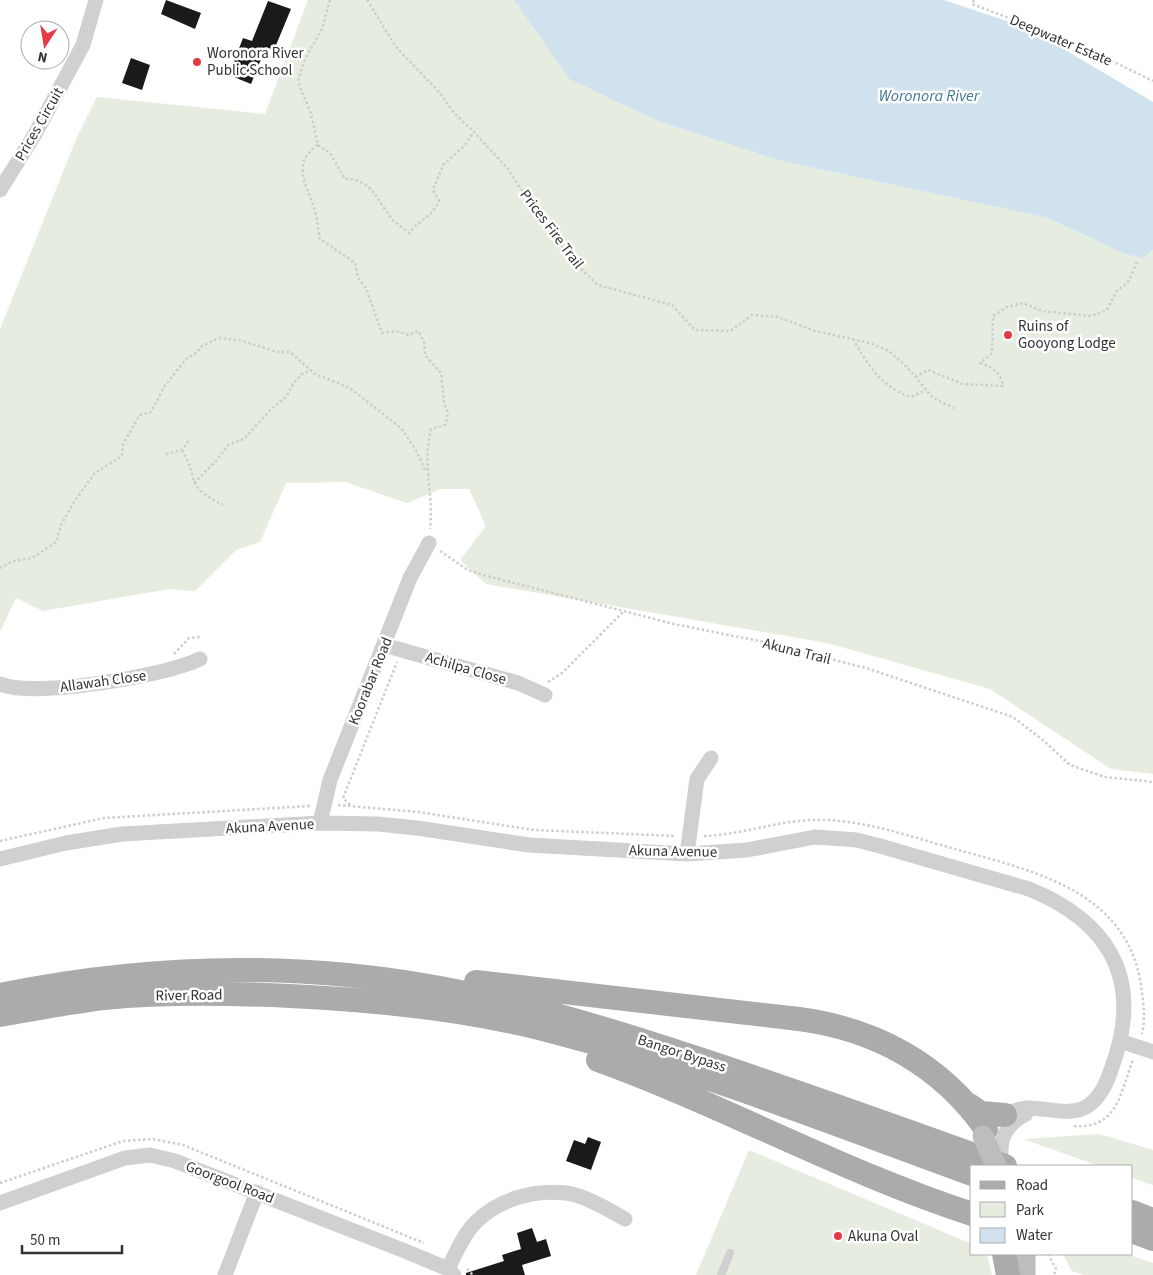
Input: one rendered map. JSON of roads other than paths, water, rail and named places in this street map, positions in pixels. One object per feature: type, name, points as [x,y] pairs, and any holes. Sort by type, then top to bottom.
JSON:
[{"type":"main road","name":"River Road","points":[[0,995],[52,984],[122,976],[237,971],[297,971],[350,975]]},
{"type":"main road","points":[[350,975],[417,975],[836,1025],[864,1033],[910,1057],[982,1114],[998,1146]]},
{"type":"main road","name":"Bangor Bypass","points":[[350,975],[468,994],[555,1014],[614,1031],[757,1078],[998,1146]]},
{"type":"main road","name":"River Road","points":[[0,1015],[104,998],[172,994],[264,995],[378,1002]]},
{"type":"main road","points":[[378,1002],[498,1030],[583,1055],[708,1104],[923,1198],[970,1224]]},
{"type":"main road","name":"Bangor Bypass","points":[[378,1002],[487,1018],[584,1041],[707,1079],[970,1173]]},
{"type":"main road","points":[[923,1198],[970,1213]]},
{"type":"main road","points":[[1133,1212],[1153,1220]]},
{"type":"main road","points":[[1133,1231],[1153,1239]]},
{"type":"main road","points":[[1004,1255],[1008,1275]]},
{"type":"main road","points":[[1014,1275],[1015,1255]]},
{"type":"main road","points":[[1025,1255],[1025,1275]]},
{"type":"street","name":"Prices Circuit","points":[[0,190],[35,134],[83,45],[96,0]]},
{"type":"street","name":"Koorabar Road","points":[[320,823],[330,780],[410,578],[429,543]]},
{"type":"street","name":"Achilpa Close","points":[[384,645],[518,683],[541,692]]},
{"type":"street","name":"Allawah Close","points":[[2,689],[56,688],[170,670],[200,659]]},
{"type":"street","points":[[687,854],[697,779],[711,758]]},
{"type":"street","name":"Akuna Avenue","points":[[0,859],[66,843],[122,834],[320,823],[354,823],[407,827],[529,845],[687,854],[747,850],[815,837],[858,840],[1029,888],[1050,897],[1082,918],[1106,945],[1114,959],[1120,976],[1124,1009],[1120,1041],[1106,1083],[1094,1101],[1074,1111],[1022,1109],[998,1146]]},
{"type":"street","points":[[1120,1041],[1153,1052]]},
{"type":"street","name":"Akuna Avenue","points":[[998,1146],[1008,1128],[1022,1116],[1047,1109]]},
{"type":"street","name":"Goorgool Road","points":[[0,1203],[125,1158],[150,1155],[176,1161],[257,1192],[451,1272]]},
{"type":"street","points":[[225,1275],[257,1192]]},
{"type":"street","points":[[451,1272],[474,1224],[498,1204],[531,1194],[566,1194],[599,1205],[625,1219]]},
{"type":"lane","points":[[721,1275],[730,1253]]},
{"type":"water","name":"Woronora River","points":[[514,0],[944,0],[1028,28],[1153,102],[1153,250],[1143,258],[1125,254],[1048,218],[781,161],[655,120],[569,79]]},
{"type":"place","name":"Woronora River Public School","points":[[197,62]]},
{"type":"place","name":"Ruins of Gooyong Lodge","points":[[1008,335]]},
{"type":"place","name":"Akuna Oval","points":[[838,1236]]}]
